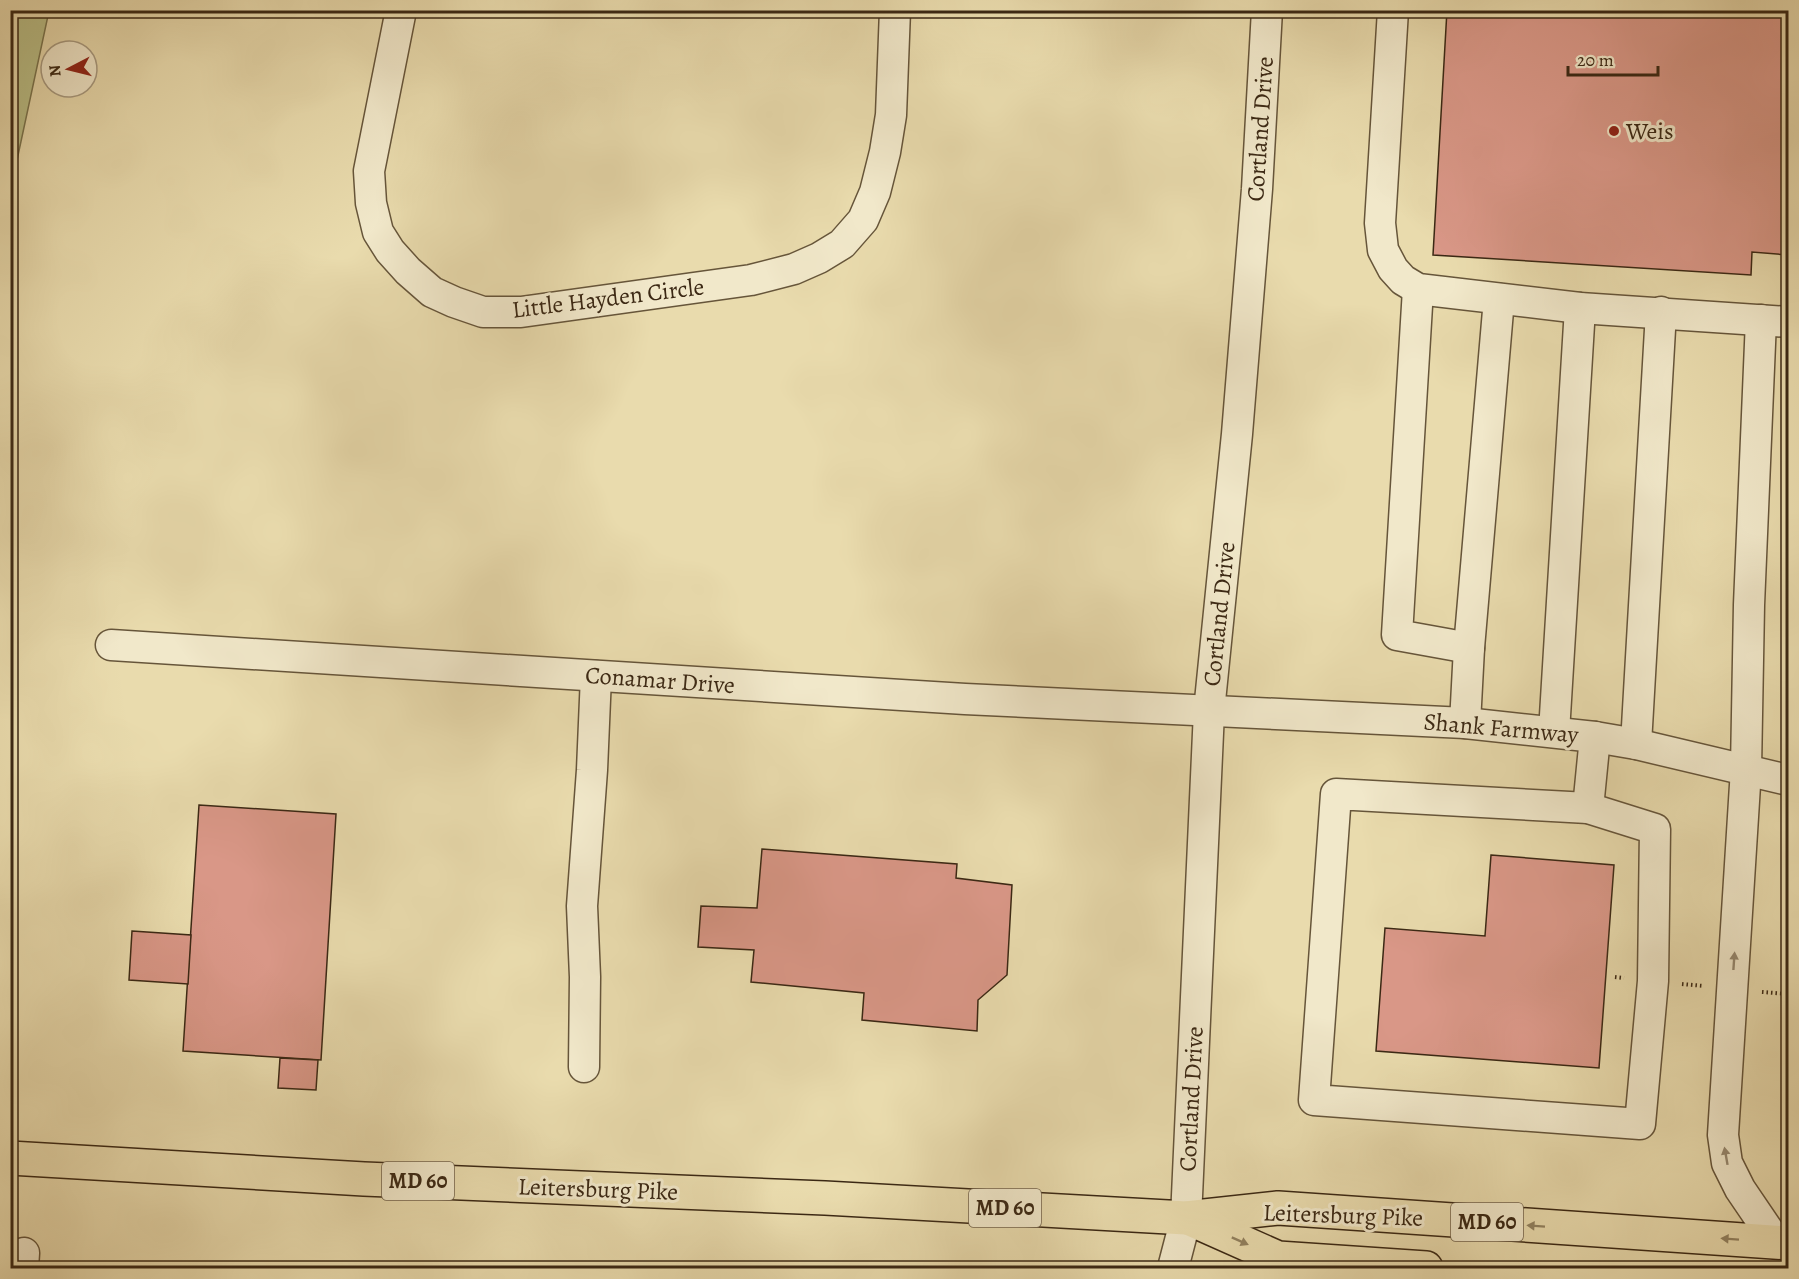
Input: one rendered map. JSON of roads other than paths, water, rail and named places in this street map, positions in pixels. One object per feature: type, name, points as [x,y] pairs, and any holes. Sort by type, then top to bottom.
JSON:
[{"type":"main road","name":"Leitersburg Pike","points":[[10,1158],[364,1179],[825,1198],[1186,1218],[1278,1208],[1782,1242]]},
{"type":"main road","name":"Leitersburg Pike","points":[[1186,1218],[1277,1263],[1426,1269]]},
{"type":"street","name":"Little Hayden Circle","points":[[401,10],[369,171],[371,203],[378,232],[390,251],[432,292],[483,312],[521,312],[751,280],[794,269],[819,258],[842,243],[862,220],[875,192],[885,152],[891,115],[895,10]]},
{"type":"street","name":"Cortland Drive","points":[[1173,1269],[1186,1218],[1209,711],[1239,410],[1257,189],[1267,10]]},
{"type":"street","points":[[1393,10],[1380,224],[1383,250],[1393,269],[1403,280],[1418,289],[1580,308],[1774,321],[1749,605],[1746,769],[1723,1136],[1727,1163],[1740,1190],[1782,1242]]},
{"type":"street","points":[[1418,289],[1397,635],[1469,648]]},
{"type":"street","points":[[1466,723],[1469,648],[1499,299]]},
{"type":"street","points":[[1554,732],[1580,308]]},
{"type":"street","points":[[1636,744],[1661,312]]},
{"type":"street","name":"Conamar Drive","points":[[111,645],[965,699],[1209,711]]},
{"type":"street","points":[[584,1066],[585,977],[582,906],[596,676]]},
{"type":"street","name":"Shank Farmway","points":[[1209,711],[1466,723],[1554,732],[1636,744],[1788,780]]},
{"type":"street","points":[[1588,808],[1595,737]]},
{"type":"street","points":[[1336,794],[1588,808],[1655,829],[1653,981],[1640,1124],[1314,1100],[1336,794]]},
{"type":"place","name":"Weis","points":[[1614,131]]}]
